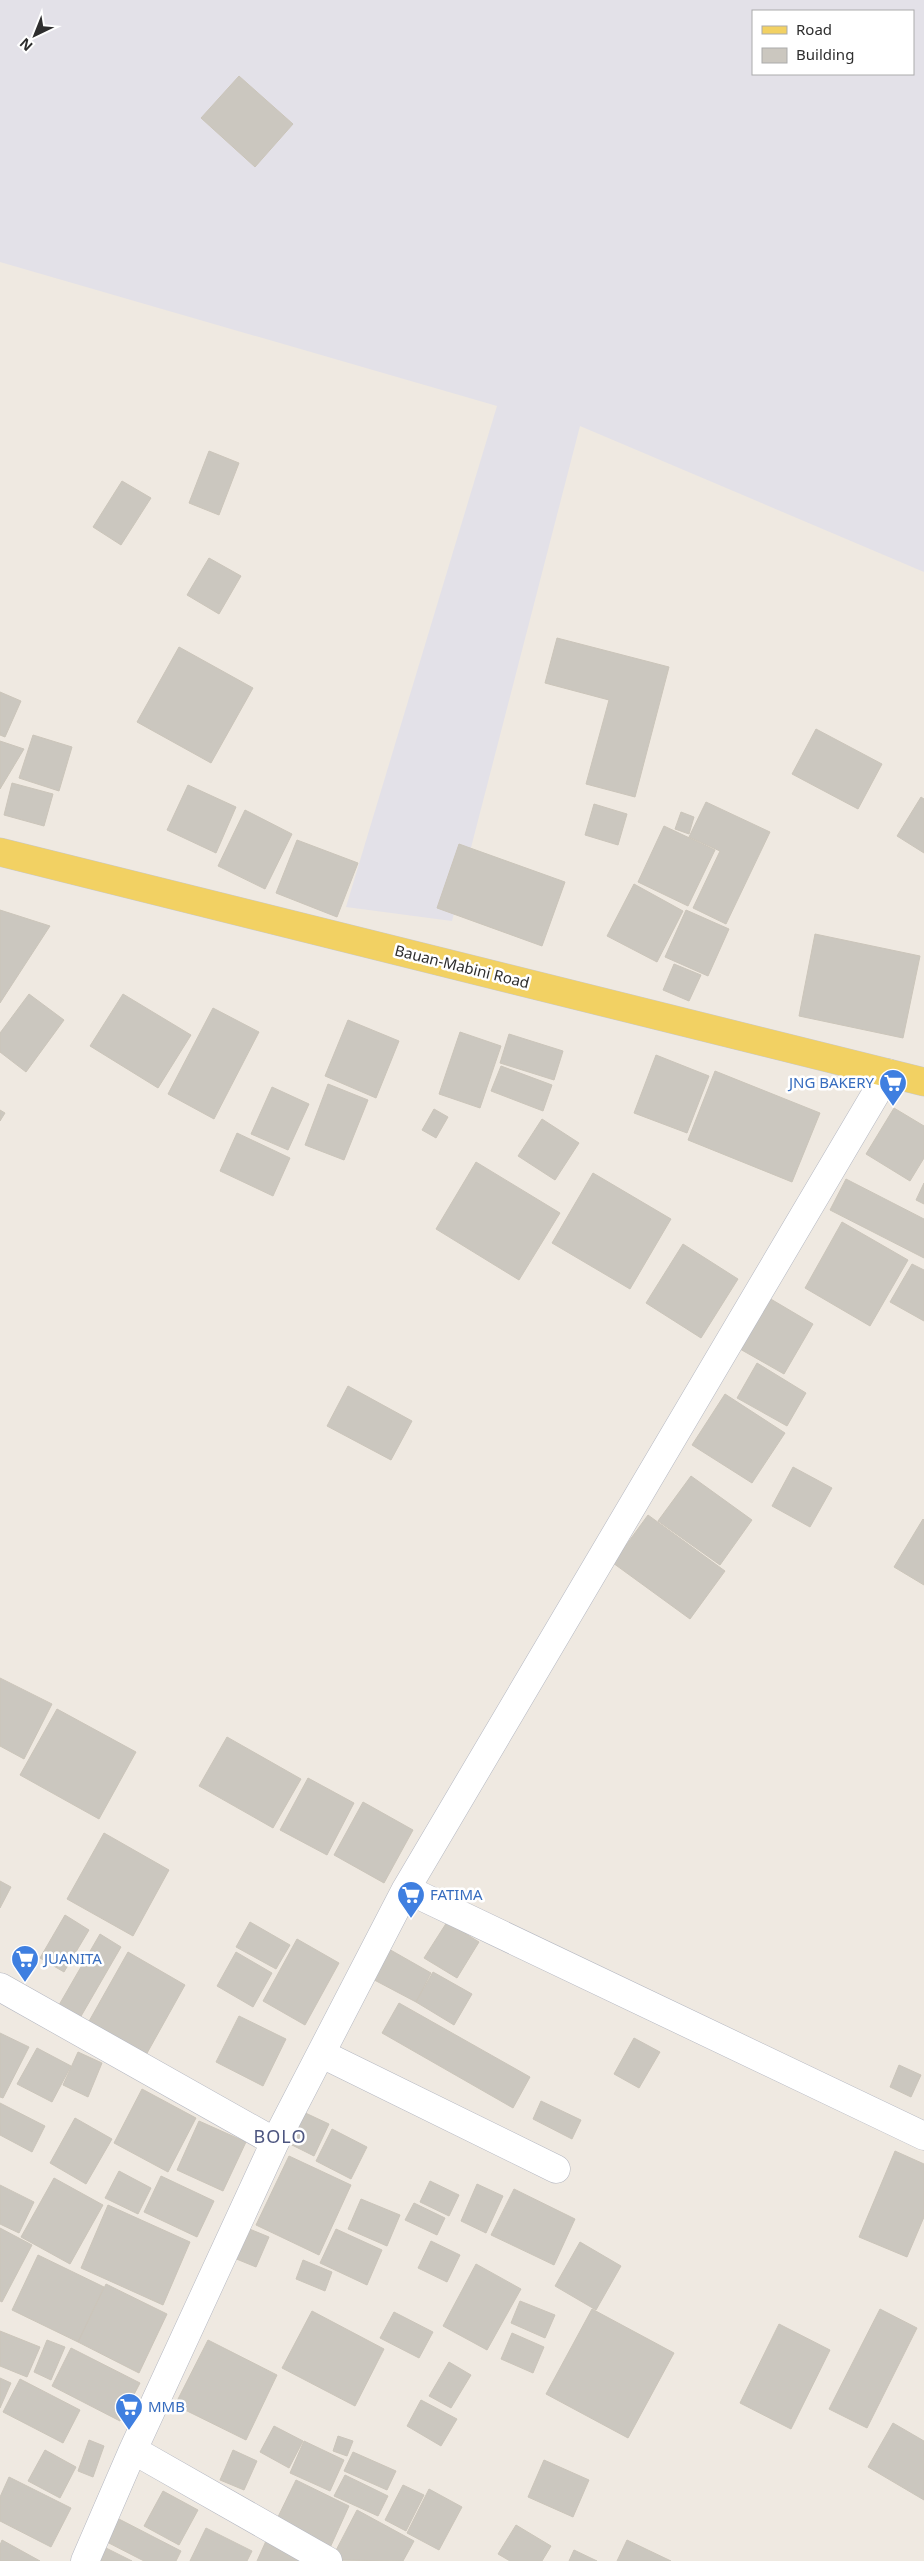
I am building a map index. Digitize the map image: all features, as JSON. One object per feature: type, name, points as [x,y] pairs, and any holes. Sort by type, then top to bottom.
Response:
[{"type":"main road","name":"Bauan-Mabini Road","points":[[0,852],[924,1082]]},
{"type":"street","points":[[85,2561],[133,2450],[276,2142],[406,1889],[888,1073]]},
{"type":"street","points":[[406,1889],[924,2136]]},
{"type":"street","points":[[0,1987],[276,2142]]},
{"type":"street","points":[[322,2054],[556,2169]]},
{"type":"street","points":[[133,2450],[328,2561]]},
{"type":"shaded area","points":[[0,0],[924,0],[924,572],[580,426],[452,921],[346,907],[497,406],[0,262]]},
{"type":"building","points":[[239,76],[293,124],[255,167],[201,118]]},
{"type":"building","points":[[209,451],[239,463],[219,515],[189,503]]},
{"type":"building","points":[[122,481],[151,498],[121,545],[93,527]]},
{"type":"building","points":[[209,558],[241,576],[219,614],[187,595]]},
{"type":"building","points":[[557,638],[669,667],[635,797],[586,784],[609,700],[545,683]]},
{"type":"building","points":[[179,647],[253,688],[211,763],[137,722]]},
{"type":"building","points":[[0,692],[21,701],[5,737],[0,735]]},
{"type":"building","points":[[816,729],[882,764],[858,809],[792,774]]},
{"type":"building","points":[[33,735],[72,747],[59,791],[19,778]]},
{"type":"building","points":[[0,741],[24,749],[0,789]]},
{"type":"building","points":[[12,783],[53,794],[44,826],[4,815]]},
{"type":"building","points":[[188,785],[236,807],[216,853],[167,830]]},
{"type":"building","points":[[921,797],[924,799],[924,853],[897,836]]},
{"type":"building","points":[[706,802],[770,832],[726,924],[693,908],[720,851],[689,837]]},
{"type":"building","points":[[594,804],[627,814],[618,845],[585,835]]},
{"type":"building","points":[[245,810],[292,834],[265,889],[218,866]]},
{"type":"building","points":[[681,812],[694,817],[689,834],[675,829]]},
{"type":"building","points":[[664,826],[715,850],[688,906],[638,882]]},
{"type":"building","points":[[297,840],[358,863],[337,917],[276,893]]},
{"type":"building","points":[[459,844],[565,882],[542,946],[437,908]]},
{"type":"building","points":[[634,884],[683,911],[657,962],[607,936]]},
{"type":"building","points":[[0,910],[50,926],[0,1003]]},
{"type":"building","points":[[686,910],[729,929],[708,976],[665,957]]},
{"type":"building","points":[[815,934],[920,956],[903,1038],[799,1016]]},
{"type":"building","points":[[674,964],[701,975],[689,1001],[663,990]]},
{"type":"building","points":[[29,994],[64,1020],[26,1072],[0,1052],[0,1033]]},
{"type":"building","points":[[123,994],[191,1035],[158,1088],[90,1046]]},
{"type":"building","points":[[213,1008],[259,1032],[214,1119],[168,1094]]},
{"type":"building","points":[[348,1020],[399,1041],[376,1098],[325,1076]]},
{"type":"building","points":[[460,1032],[501,1046],[480,1108],[439,1094]]},
{"type":"building","points":[[509,1034],[563,1051],[554,1080],[500,1063]]},
{"type":"building","points":[[656,1055],[709,1076],[687,1133],[634,1113]]},
{"type":"building","points":[[501,1066],[552,1085],[543,1111],[491,1091]]},
{"type":"building","points":[[715,1071],[820,1113],[792,1182],[688,1140]]},
{"type":"building","points":[[328,1084],[368,1100],[344,1160],[305,1145]]},
{"type":"building","points":[[272,1087],[309,1104],[288,1150],[251,1134]]},
{"type":"building","points":[[894,1108],[924,1126],[924,1158],[910,1181],[866,1154]]},
{"type":"building","points":[[434,1109],[448,1117],[436,1138],[422,1130]]},
{"type":"building","points":[[0,1110],[5,1113],[0,1121]]},
{"type":"building","points":[[542,1119],[579,1143],[555,1180],[518,1156]]},
{"type":"building","points":[[237,1133],[290,1158],[273,1196],[220,1171]]},
{"type":"building","points":[[476,1162],[560,1213],[519,1280],[436,1229]]},
{"type":"building","points":[[593,1173],[671,1219],[630,1289],[552,1243]]},
{"type":"building","points":[[846,1179],[924,1219],[924,1258],[830,1210]]},
{"type":"building","points":[[924,1183],[924,1204],[916,1200]]},
{"type":"building","points":[[842,1222],[908,1260],[870,1326],[805,1288]]},
{"type":"building","points":[[683,1244],[738,1279],[701,1338],[646,1303]]},
{"type":"building","points":[[912,1264],[924,1270],[924,1321],[890,1302]]},
{"type":"building","points":[[769,1298],[813,1324],[784,1374],[740,1349]]},
{"type":"building","points":[[757,1363],[806,1393],[787,1426],[737,1398]]},
{"type":"building","points":[[348,1386],[412,1421],[391,1460],[327,1426]]},
{"type":"building","points":[[725,1394],[785,1433],[752,1483],[692,1445]]},
{"type":"building","points":[[793,1467],[832,1488],[810,1527],[772,1506]]},
{"type":"building","points":[[691,1476],[752,1520],[720,1565],[658,1521]]},
{"type":"building","points":[[648,1515],[725,1571],[690,1619],[613,1563]]},
{"type":"building","points":[[924,1520],[924,1585],[894,1567]]},
{"type":"building","points":[[0,1678],[52,1704],[24,1759],[0,1746]]},
{"type":"building","points":[[57,1709],[136,1752],[99,1819],[20,1775]]},
{"type":"building","points":[[227,1737],[301,1779],[273,1828],[199,1786]]},
{"type":"building","points":[[308,1778],[354,1803],[327,1855],[280,1830]]},
{"type":"building","points":[[363,1802],[413,1830],[384,1883],[334,1855]]},
{"type":"building","points":[[104,1833],[169,1870],[133,1936],[67,1899]]},
{"type":"building","points":[[0,1881],[11,1887],[0,1908]]},
{"type":"building","points":[[65,1915],[89,1930],[64,1972],[40,1958]]},
{"type":"building","points":[[250,1922],[290,1945],[276,1969],[236,1947]]},
{"type":"building","points":[[447,1922],[479,1942],[457,1978],[424,1958]]},
{"type":"building","points":[[100,1934],[121,1947],[80,2018],[59,2005]]},
{"type":"building","points":[[297,1939],[339,1963],[305,2025],[263,2001]]},
{"type":"building","points":[[380,1944],[431,1973],[416,2002],[363,1974]]},
{"type":"building","points":[[128,1952],[185,1985],[146,2055],[88,2023]]},
{"type":"building","points":[[236,1952],[272,1973],[253,2007],[217,1986]]},
{"type":"building","points":[[433,1972],[472,1994],[454,2025],[416,2002]]},
{"type":"building","points":[[399,2003],[530,2077],[513,2108],[382,2033]]},
{"type":"building","points":[[239,2016],[286,2039],[263,2086],[216,2062]]},
{"type":"building","points":[[0,2033],[29,2047],[3,2098],[0,2097]]},
{"type":"building","points":[[634,2038],[660,2052],[639,2088],[614,2074]]},
{"type":"building","points":[[37,2048],[71,2066],[52,2102],[17,2084]]},
{"type":"building","points":[[78,2052],[102,2063],[88,2097],[63,2085]]},
{"type":"building","points":[[899,2065],[921,2075],[911,2097],[890,2087]]},
{"type":"building","points":[[142,2089],[196,2118],[168,2172],[114,2143]]},
{"type":"building","points":[[541,2101],[581,2120],[572,2139],[533,2119]]},
{"type":"building","points":[[0,2103],[45,2126],[32,2152],[0,2135]]},
{"type":"building","points":[[299,2110],[329,2124],[314,2156],[284,2141]]},
{"type":"building","points":[[75,2118],[112,2139],[86,2184],[50,2163]]},
{"type":"building","points":[[199,2121],[246,2142],[223,2191],[177,2170]]},
{"type":"building","points":[[332,2129],[367,2147],[351,2179],[316,2161]]},
{"type":"building","points":[[895,2151],[924,2164],[924,2217],[907,2257],[859,2237]]},
{"type":"building","points":[[289,2156],[351,2185],[319,2255],[256,2225]]},
{"type":"building","points":[[119,2171],[151,2188],[138,2214],[105,2198]]},
{"type":"building","points":[[161,2176],[214,2201],[197,2237],[144,2212]]},
{"type":"building","points":[[54,2178],[103,2205],[70,2264],[21,2237]]},
{"type":"building","points":[[430,2181],[459,2195],[449,2216],[420,2202]]},
{"type":"building","points":[[477,2184],[503,2196],[486,2233],[461,2221]]},
{"type":"building","points":[[0,2185],[34,2202],[19,2233],[0,2224]]},
{"type":"building","points":[[514,2189],[575,2219],[554,2265],[491,2235]]},
{"type":"building","points":[[361,2199],[400,2215],[387,2246],[348,2229]]},
{"type":"building","points":[[414,2203],[445,2218],[437,2235],[405,2220]]},
{"type":"building","points":[[108,2205],[190,2242],[163,2305],[81,2268]]},
{"type":"building","points":[[0,2228],[32,2245],[2,2302],[0,2301]]},
{"type":"building","points":[[247,2228],[269,2237],[256,2267],[234,2258]]},
{"type":"building","points":[[336,2229],[382,2250],[367,2285],[320,2263]]},
{"type":"building","points":[[431,2241],[460,2255],[447,2282],[418,2268]]},
{"type":"building","points":[[580,2242],[621,2266],[596,2310],[555,2286]]},
{"type":"building","points":[[38,2255],[104,2287],[78,2342],[12,2310]]},
{"type":"building","points":[[303,2260],[332,2272],[325,2291],[296,2279]]},
{"type":"building","points":[[476,2264],[521,2289],[487,2350],[443,2326]]},
{"type":"building","points":[[106,2284],[167,2314],[139,2373],[78,2342]]},
{"type":"building","points":[[520,2301],[555,2315],[545,2338],[511,2323]]},
{"type":"building","points":[[592,2309],[674,2353],[628,2438],[546,2394]]},
{"type":"building","points":[[880,2309],[917,2328],[867,2428],[829,2409]]},
{"type":"building","points":[[312,2311],[384,2349],[355,2406],[282,2368]]},
{"type":"building","points":[[394,2312],[433,2332],[419,2358],[380,2338]]},
{"type":"building","points":[[779,2324],[830,2350],[791,2429],[740,2403]]},
{"type":"building","points":[[0,2331],[40,2347],[27,2377],[0,2366]]},
{"type":"building","points":[[512,2333],[544,2347],[533,2373],[501,2359]]},
{"type":"building","points":[[47,2340],[65,2347],[51,2380],[34,2372]]},
{"type":"building","points":[[208,2340],[277,2375],[246,2440],[175,2405]]},
{"type":"building","points":[[71,2348],[140,2383],[120,2421],[52,2386]]},
{"type":"building","points":[[449,2362],[471,2375],[451,2408],[429,2396]]},
{"type":"building","points":[[0,2378],[11,2383],[0,2408]]},
{"type":"building","points":[[20,2379],[80,2410],[63,2443],[3,2412]]},
{"type":"building","points":[[421,2400],[457,2419],[441,2446],[407,2426]]},
{"type":"building","points":[[893,2423],[924,2441],[924,2500],[868,2467]]},
{"type":"building","points":[[274,2426],[303,2441],[289,2468],[260,2452]]},
{"type":"building","points":[[338,2436],[353,2441],[347,2456],[333,2451]]},
{"type":"building","points":[[89,2440],[104,2446],[93,2477],[78,2471]]},
{"type":"building","points":[[304,2441],[344,2460],[330,2491],[290,2473]]},
{"type":"building","points":[[45,2450],[76,2467],[60,2498],[28,2481]]},
{"type":"building","points":[[233,2450],[257,2461],[244,2490],[220,2480]]},
{"type":"building","points":[[353,2452],[396,2471],[387,2490],[344,2471]]},
{"type":"building","points":[[544,2460],[589,2480],[573,2517],[528,2497]]},
{"type":"building","points":[[345,2475],[388,2496],[378,2516],[334,2496]]},
{"type":"building","points":[[9,2477],[71,2508],[51,2547],[0,2521],[0,2497]]},
{"type":"building","points":[[296,2480],[349,2506],[329,2550],[275,2523]]},
{"type":"building","points":[[403,2485],[424,2495],[406,2531],[385,2520]]},
{"type":"building","points":[[429,2489],[462,2507],[439,2550],[407,2533]]},
{"type":"building","points":[[163,2491],[198,2510],[179,2545],[144,2526]]},
{"type":"building","points":[[357,2510],[414,2541],[403,2561],[331,2560]]},
{"type":"building","points":[[117,2518],[181,2551],[176,2561],[144,2561],[105,2541]]},
{"type":"building","points":[[516,2525],[551,2546],[542,2561],[510,2561],[498,2554]]},
{"type":"building","points":[[206,2528],[252,2551],[247,2561],[190,2561]]},
{"type":"building","points":[[2,2540],[40,2561],[0,2561],[0,2545]]},
{"type":"building","points":[[627,2540],[671,2561],[617,2561]]},
{"type":"building","points":[[266,2541],[309,2561],[257,2561]]},
{"type":"building","points":[[106,2548],[132,2561],[99,2561]]},
{"type":"building","points":[[574,2550],[597,2561],[569,2561]]},
{"type":"place","name":"JNG BAKERY","points":[[893,1107]]},
{"type":"place","name":"FATIMA","points":[[411,1919]]},
{"type":"place","name":"JUANITA","points":[[25,1983]]},
{"type":"place","name":"MMB","points":[[129,2431]]},
{"type":"district","name":"BOLO","points":[[280,2137]]}]
